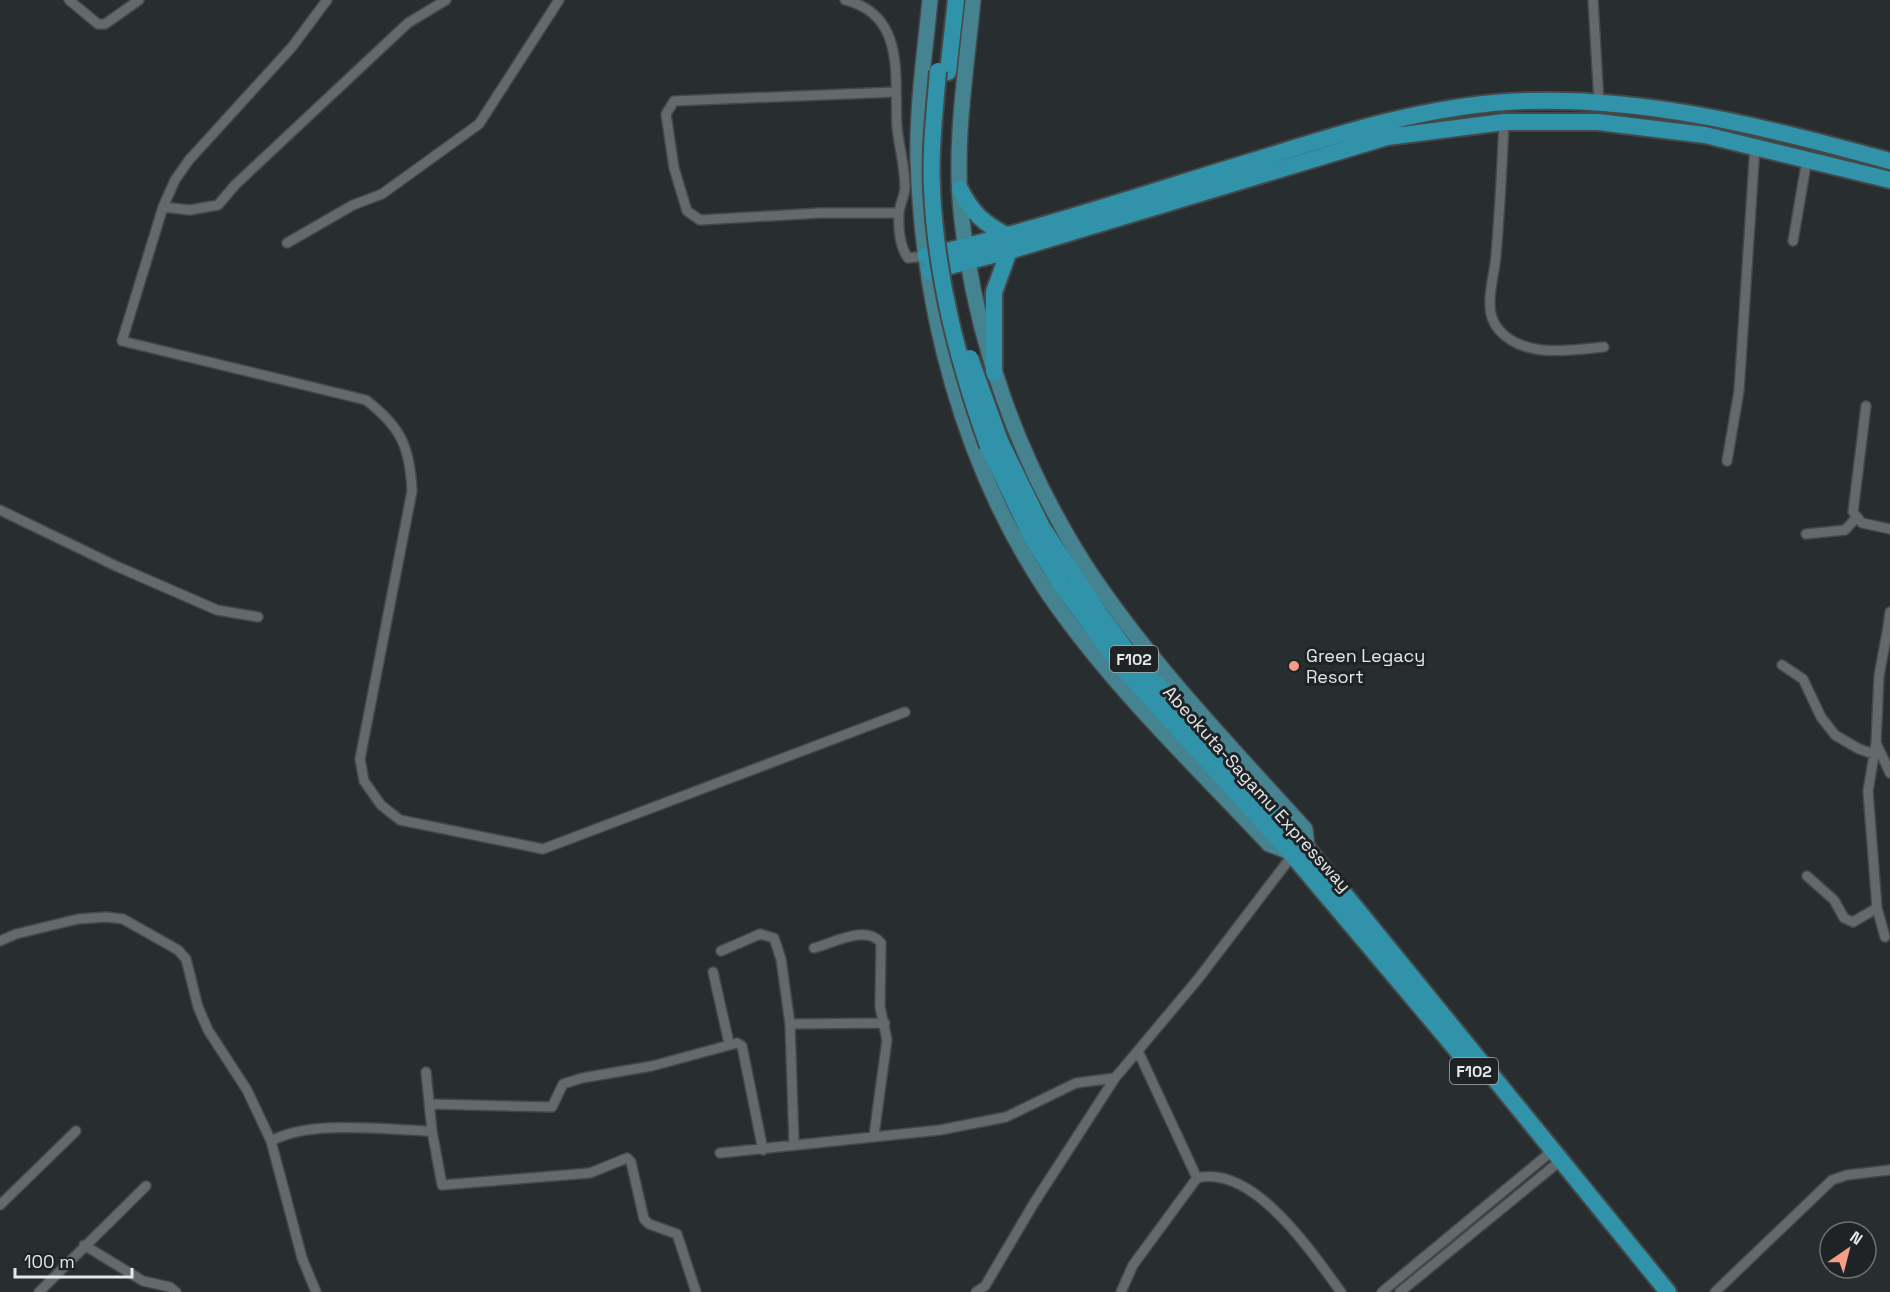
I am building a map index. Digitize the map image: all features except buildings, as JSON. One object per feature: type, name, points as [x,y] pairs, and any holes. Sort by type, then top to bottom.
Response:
[{"type":"highway","name":"Abeokuta-Sagamu Expressway","points":[[945,0],[943,184],[952,267],[971,361],[994,443],[1031,536],[1085,620],[1121,666],[1290,852],[1668,1292]]},
{"type":"highway","name":"Abeokuta-Sagamu Expressway","points":[[943,71],[956,0]]},
{"type":"highway","points":[[1009,244],[1379,121],[1476,105],[1599,102],[1739,123],[1890,161]]},
{"type":"highway","points":[[1476,105],[1479,124]]},
{"type":"highway","points":[[928,263],[1009,244],[1387,137],[1479,124],[1598,122],[1705,135],[1890,180]]},
{"type":"highway","points":[[960,189],[979,219],[1009,244]]},
{"type":"highway","points":[[994,373],[994,292],[1009,244]]},
{"type":"highway","name":"Abeokuta-Sagamu Expressway","points":[[994,443],[1042,527],[1119,640],[1307,848],[1657,1292]]},
{"type":"main road","points":[[930,0],[918,155],[928,263],[952,385],[974,451],[1012,532],[1048,592],[1105,667],[1147,716],[1269,844],[1290,852]]},
{"type":"main road","points":[[973,0],[961,134],[960,189],[967,254],[981,327],[994,373],[1040,487],[1084,562],[1143,645],[1305,829],[1307,848]]},
{"type":"street","points":[[69,0],[98,24],[114,21],[139,0]]},
{"type":"street","points":[[327,0],[292,47],[189,160],[175,180],[163,207],[122,341],[366,400],[387,416],[403,440],[410,462],[412,491],[360,759],[364,781],[381,805],[400,820],[543,849],[905,712]]},
{"type":"street","points":[[163,207],[190,210],[218,205],[235,185],[408,23],[446,0]]},
{"type":"street","points":[[287,243],[353,205],[382,194],[479,124],[559,0]]},
{"type":"street","points":[[845,0],[868,11],[881,22],[891,38],[897,60],[895,92],[905,188],[899,213],[902,250],[908,258],[928,263]]},
{"type":"street","points":[[1593,0],[1599,102]]},
{"type":"street","points":[[895,92],[674,101],[666,114],[674,168],[687,211],[700,220],[820,213],[899,213]]},
{"type":"street","points":[[1504,122],[1496,254],[1490,304],[1492,318],[1500,330],[1515,340],[1536,348],[1556,352],[1604,347]]},
{"type":"street","points":[[1727,461],[1739,391],[1755,146]]},
{"type":"street","points":[[1793,241],[1807,159]]},
{"type":"street","points":[[1866,406],[1853,512],[1856,519],[1890,530]]},
{"type":"street","points":[[0,510],[116,566],[217,610],[258,617]]},
{"type":"street","points":[[1806,534],[1845,530],[1856,519]]},
{"type":"street","points":[[1885,937],[1877,908],[1868,790],[1876,743],[1879,675],[1890,612]]},
{"type":"street","points":[[1782,665],[1803,679],[1821,717],[1835,735],[1858,750],[1874,754]]},
{"type":"street","points":[[1876,743],[1890,773]]},
{"type":"street","points":[[976,1292],[985,1286],[1034,1203],[1115,1078],[1261,897],[1288,861],[1290,852]]},
{"type":"street","points":[[1807,876],[1834,900],[1844,918],[1853,922],[1877,908]]},
{"type":"street","points":[[0,941],[16,934],[78,919],[106,918],[123,919],[178,950],[186,959],[198,1007],[208,1030],[247,1090],[271,1141],[302,1258],[316,1292]]},
{"type":"street","points":[[814,948],[867,933],[876,936],[881,943],[880,1007],[887,1040],[874,1135]]},
{"type":"street","points":[[721,951],[760,934],[774,938],[781,959],[790,1024],[794,1144]]},
{"type":"street","points":[[713,972],[729,1043]]},
{"type":"street","points":[[790,1024],[885,1023]]},
{"type":"street","points":[[430,1104],[552,1107],[563,1084],[582,1078],[652,1066],[729,1043],[742,1046],[763,1150]]},
{"type":"street","points":[[1138,1051],[1197,1178]]},
{"type":"street","points":[[426,1072],[432,1131],[442,1185],[590,1173],[627,1158],[631,1162],[644,1219],[649,1224],[677,1234],[696,1292]]},
{"type":"street","points":[[720,1153],[763,1150],[874,1135],[940,1130],[1006,1117],[1076,1083],[1115,1078]]},
{"type":"street","points":[[271,1141],[285,1133],[309,1128],[432,1131]]},
{"type":"street","points":[[0,1205],[76,1131]]},
{"type":"street","points":[[1382,1292],[1553,1159]]},
{"type":"street","points":[[1400,1292],[1533,1181],[1553,1159]]},
{"type":"street","points":[[1715,1292],[1832,1180],[1847,1175],[1890,1170]]},
{"type":"street","points":[[1121,1292],[1133,1265],[1197,1178]]},
{"type":"street","points":[[1197,1178],[1231,1179],[1263,1200],[1312,1252],[1341,1292]]},
{"type":"street","points":[[39,1292],[146,1186]]},
{"type":"street","points":[[84,1245],[143,1281],[170,1287],[176,1292]]},
{"type":"place","name":"Green Legacy Resort","points":[[1294,666]]}]
